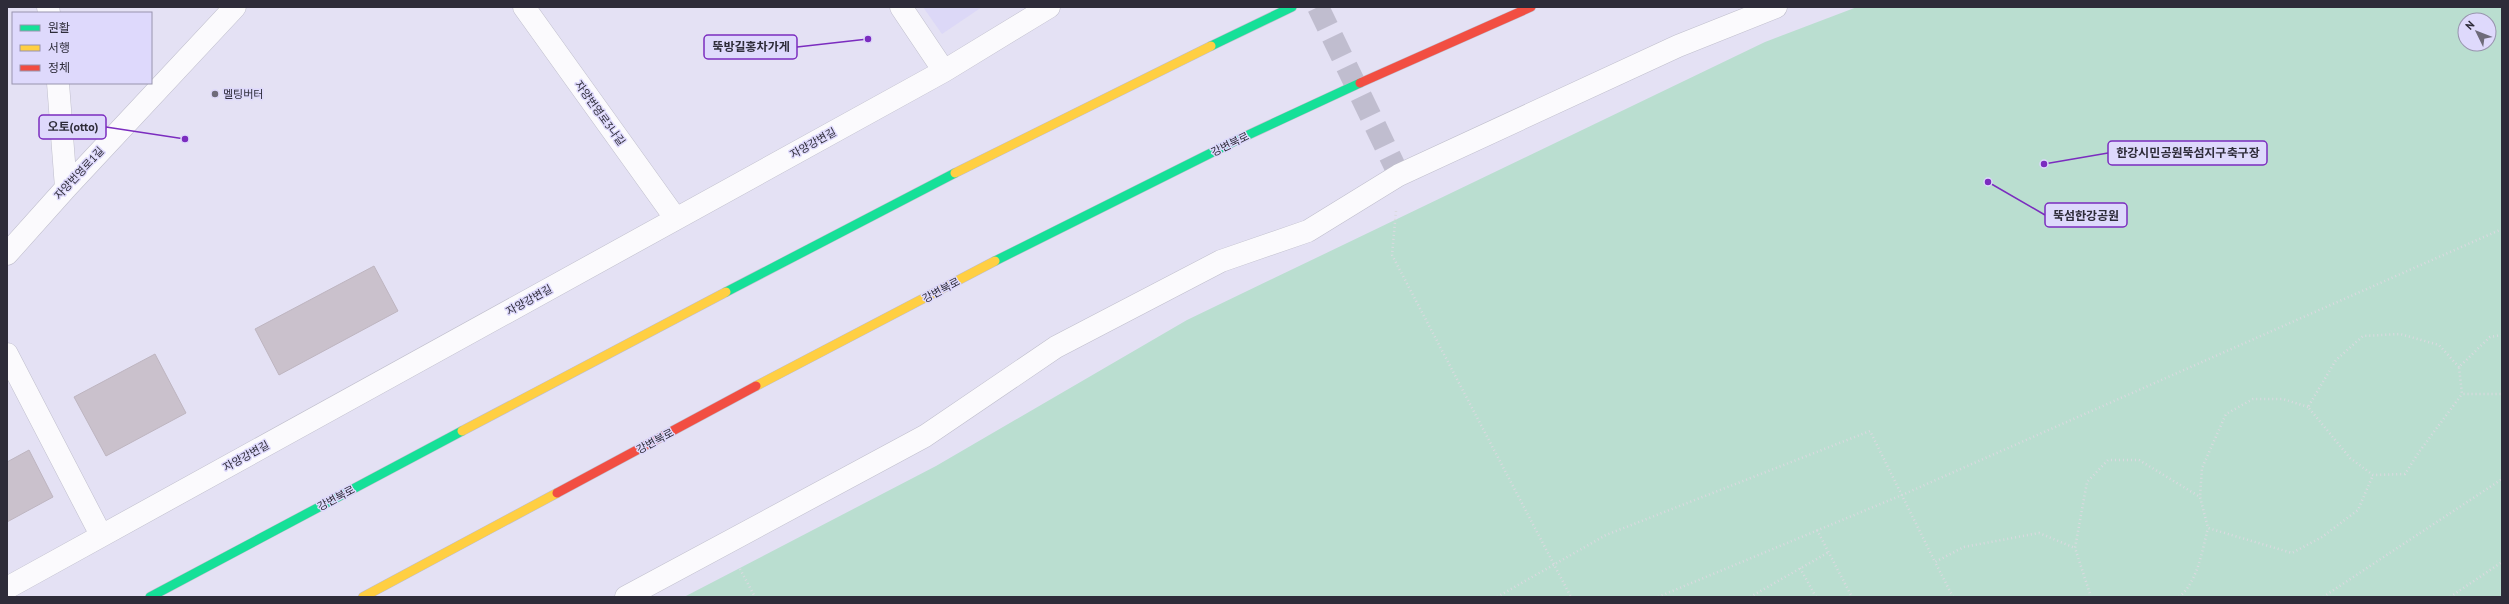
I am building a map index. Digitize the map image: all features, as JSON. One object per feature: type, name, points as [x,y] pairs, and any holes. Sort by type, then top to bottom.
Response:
[{"type":"highway","name":"강변북로","points":[[150,597],[542,388],[1025,136],[1292,7]]},
{"type":"highway","name":"강변북로","points":[[363,597],[1106,203],[1400,63],[1531,7]]},
{"type":"street","name":"자양번영로1길","points":[[7,254],[16,230],[66,188],[235,7]]},
{"type":"street","name":"자양번영로3나길","points":[[524,7],[676,219]]},
{"type":"street","points":[[901,7],[944,71]]},
{"type":"street","name":"자양강변길","points":[[7,588],[944,71],[1049,7]]},
{"type":"street","points":[[626,597],[925,436],[1056,347],[1221,261],[1308,231],[1399,175],[1678,46],[1776,7]]},
{"type":"street","points":[[58,84],[66,188]]},
{"type":"street","points":[[7,354],[101,535]]},
{"type":"path","points":[[1399,175],[1392,254],[1571,597]]},
{"type":"path","points":[[1658,597],[1902,495],[2502,229]]},
{"type":"path","points":[[2179,597],[2187,590],[2200,561],[2208,528],[2200,497],[2202,468],[2226,414],[2252,399],[2284,399],[2308,407],[2350,458],[2373,475],[2405,474],[2419,452],[2462,394],[2459,367],[2439,345],[2400,334],[2363,336],[2336,360],[2308,407]]},
{"type":"path","points":[[2459,367],[2490,337],[2502,334]]},
{"type":"path","points":[[2462,394],[2502,394]]},
{"type":"path","points":[[1497,597],[1606,535],[1870,431],[1953,597]]},
{"type":"path","points":[[2091,597],[2075,548],[2087,482],[2108,460],[2139,460],[2200,497]]},
{"type":"path","points":[[2208,528],[2292,553],[2322,537],[2358,510],[2373,475]]},
{"type":"path","points":[[2323,597],[2502,479]]},
{"type":"path","points":[[1816,530],[1852,597]]},
{"type":"path","points":[[1935,562],[1964,546],[2039,533],[2075,548]]},
{"type":"path","points":[[1750,597],[1829,552]]},
{"type":"path","points":[[2450,597],[2502,562]]},
{"type":"path","points":[[1800,568],[1816,597]]},
{"type":"shaded area","points":[[923,7],[982,7],[942,34]]},
{"type":"green space","points":[[1857,7],[2502,7],[2502,597],[684,597],[936,466],[1187,320],[1765,42]]},
{"type":"building","points":[[374,266],[398,311],[279,375],[255,329]]},
{"type":"building","points":[[155,354],[186,413],[106,456],[74,397]]},
{"type":"building","points":[[29,450],[53,497],[7,522],[7,462]]},
{"type":"tunnel","points":[[1318,7],[1399,175]]},
{"type":"traffic: fast","points":[[1211,46],[1292,7]]},
{"type":"traffic: fast","points":[[995,261],[1233,142],[1360,83]]},
{"type":"traffic: fast","points":[[726,292],[955,173]]},
{"type":"traffic: fast","points":[[150,597],[462,431]]},
{"type":"traffic: slow","points":[[955,173],[1211,46]]},
{"type":"traffic: slow","points":[[756,386],[995,261]]},
{"type":"traffic: slow","points":[[462,431],[726,292]]},
{"type":"traffic: slow","points":[[363,597],[557,493]]},
{"type":"traffic: jam","points":[[1360,83],[1531,7]]},
{"type":"traffic: jam","points":[[557,493],[756,386]]},
{"type":"place","name":"뚝방길홍차가게","points":[[868,39]]},
{"type":"place","name":"멜팅버터","points":[[215,94]]},
{"type":"place","name":"오토(otto)","points":[[185,139]]},
{"type":"place","name":"한강시민공원뚝섬지구축구장","points":[[2044,164]]},
{"type":"place","name":"뚝섬한강공원","points":[[1988,182]]}]
